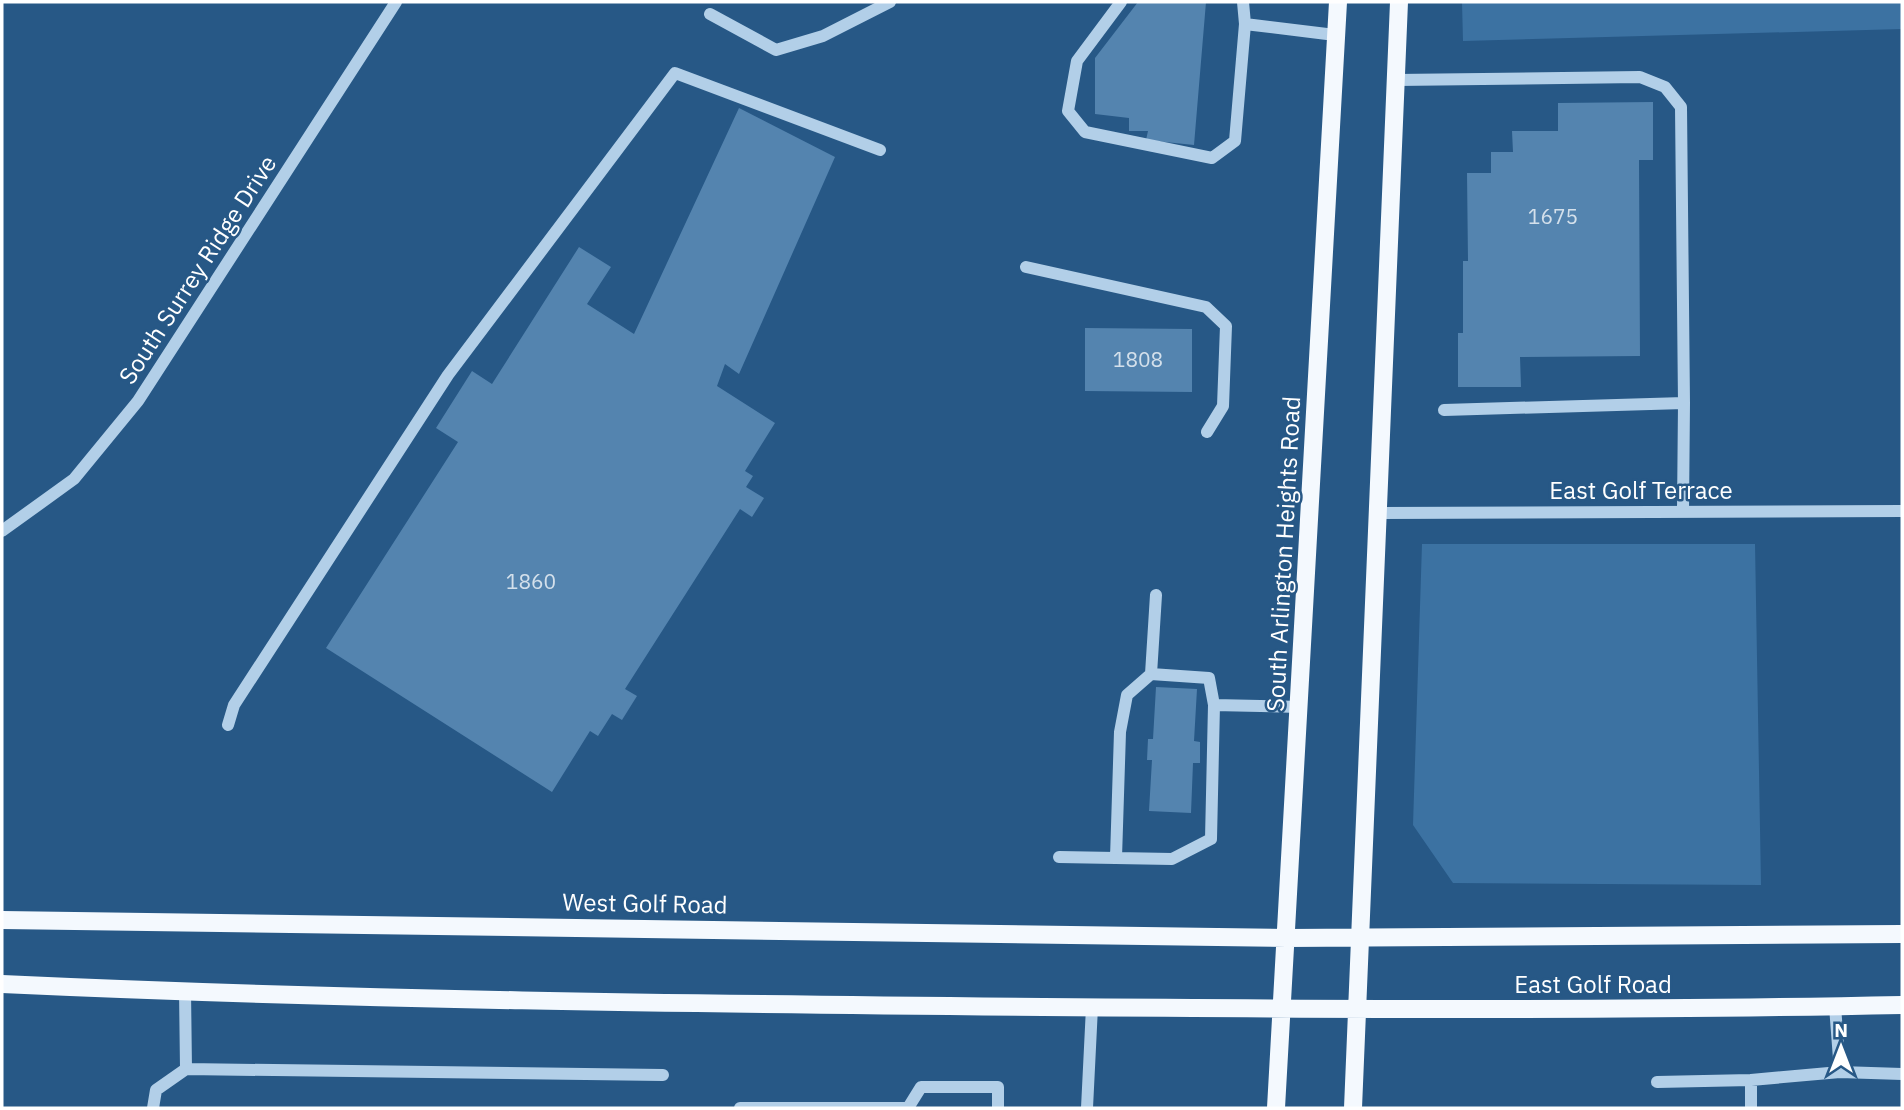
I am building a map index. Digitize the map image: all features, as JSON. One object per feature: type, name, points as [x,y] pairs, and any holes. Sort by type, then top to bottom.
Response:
[{"type":"main road","name":"South Arlington Heights Road","points":[[1276,1108],[1301,707],[1335,35],[1339,2]]},
{"type":"main road","points":[[1353,1108],[1380,513],[1399,2]]},
{"type":"main road","name":"West Golf Road","points":[[2,920],[1287,938]]},
{"type":"main road","name":"East Golf Road","points":[[1287,938],[1902,934]]},
{"type":"main road","points":[[2,984],[646,1004],[1283,1008]]},
{"type":"main road","name":"East Golf Road","points":[[1283,1008],[1658,1010],[1902,1005]]},
{"type":"street","name":"South Surrey Ridge Drive","points":[[2,531],[74,479],[138,401],[396,2]]},
{"type":"street","points":[[710,14],[776,50],[823,36],[890,2]]},
{"type":"street","points":[[1121,2],[1077,61],[1068,111],[1085,132],[1212,158],[1235,141],[1245,24],[1244,2]]},
{"type":"street","points":[[1245,24],[1335,35]]},
{"type":"street","points":[[228,725],[234,705],[448,374],[675,73],[880,150]]},
{"type":"street","points":[[1396,80],[1640,77],[1665,87],[1681,107],[1683,512]]},
{"type":"street","points":[[1026,267],[1206,307],[1226,326],[1223,405],[1207,432]]},
{"type":"street","points":[[1444,410],[1684,403]]},
{"type":"street","name":"East Golf Terrace","points":[[1380,513],[1902,511]]},
{"type":"street","points":[[1151,674],[1156,595]]},
{"type":"street","points":[[1059,857],[1172,859],[1212,839],[1214,705],[1209,678],[1151,674],[1127,695],[1119,732],[1116,858]]},
{"type":"street","points":[[1214,705],[1301,707]]},
{"type":"street","points":[[185,990],[186,1069]]},
{"type":"street","points":[[1835,1006],[1840,1072]]},
{"type":"street","points":[[1087,1108],[1092,1007]]},
{"type":"street","points":[[153,1108],[156,1090],[186,1069],[663,1074]]},
{"type":"street","points":[[1657,1082],[1751,1080],[1840,1072],[1902,1074]]},
{"type":"street","points":[[1751,1080],[1751,1108]]},
{"type":"street","points":[[740,1108],[908,1108],[921,1087],[998,1087],[998,1108]]},
{"type":"shaded area","points":[[1462,2],[1902,2],[1902,29],[1463,41]]},
{"type":"shaded area","points":[[1422,544],[1755,544],[1761,885],[1453,883],[1413,825]]},
{"type":"building","points":[[1138,2],[1206,2],[1194,145],[1146,140],[1148,131],[1129,131],[1129,118],[1095,114],[1095,58]]},
{"type":"building","points":[[1653,102],[1653,160],[1639,160],[1640,356],[1520,357],[1521,387],[1458,387],[1458,333],[1463,333],[1463,261],[1468,261],[1467,173],[1491,173],[1491,152],[1513,152],[1512,131],[1558,131],[1558,103]]},
{"type":"building","points":[[739,108],[835,157],[739,374],[725,364],[717,386],[775,423],[745,471],[753,476],[746,487],[764,498],[752,517],[740,509],[625,689],[637,696],[622,720],[612,714],[598,736],[590,731],[552,792],[326,648],[458,442],[436,428],[472,371],[492,384],[579,247],[611,267],[587,304],[634,334]]},
{"type":"building","points":[[1085,328],[1192,329],[1192,392],[1085,391]]},
{"type":"building","points":[[1156,687],[1197,689],[1194,741],[1200,742],[1200,763],[1193,763],[1191,813],[1149,811],[1152,760],[1147,760],[1148,739],[1153,739]]}]
